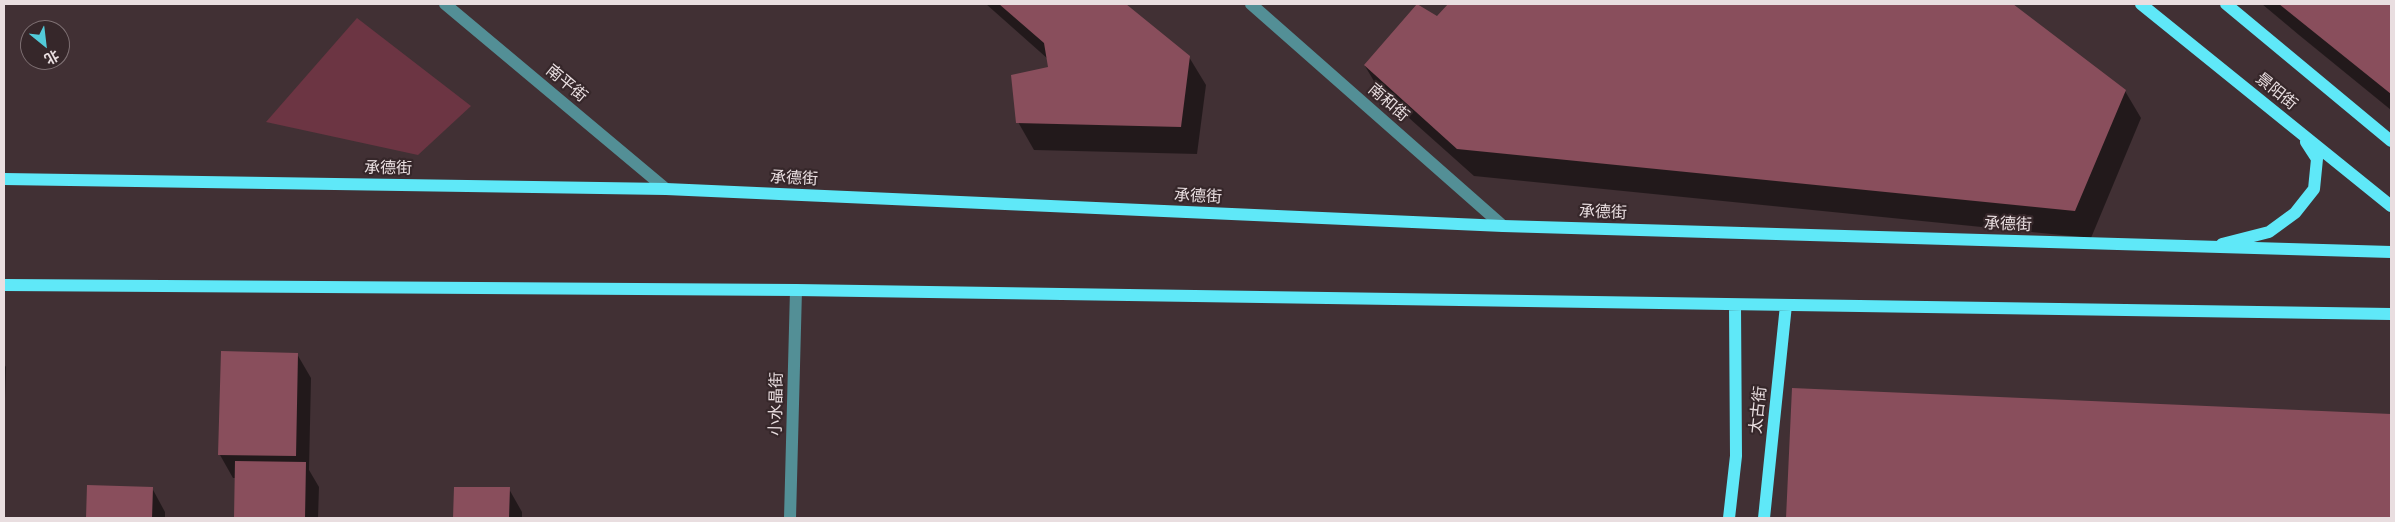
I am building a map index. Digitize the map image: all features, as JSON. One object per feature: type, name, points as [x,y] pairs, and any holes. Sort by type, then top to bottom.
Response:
[{"type":"main road","name":"景阳街","points":[[2141,4],[2391,206]]},
{"type":"main road","points":[[2226,4],[2391,141]]},
{"type":"main road","points":[[2207,247],[2270,232],[2296,213],[2314,189],[2317,159],[2297,130]]},
{"type":"main road","name":"承德街","points":[[4,179],[666,189],[1503,226],[2391,252]]},
{"type":"main road","points":[[4,284],[796,290],[1735,306],[1786,305],[2391,314]]},
{"type":"main road","name":"太古街","points":[[1764,518],[1786,305]]},
{"type":"main road","name":"太古街","points":[[1729,518],[1736,456],[1735,306]]},
{"type":"street","name":"南平街","points":[[445,4],[666,189]]},
{"type":"street","name":"南和街","points":[[1251,4],[1503,226]]},
{"type":"street","name":"小水晶街","points":[[790,518],[796,290]]},
{"type":"shaded area","points":[[357,18],[471,106],[418,155],[266,122]]},
{"type":"building","points":[[999,4],[1126,4],[1190,56],[1181,127],[1016,123],[1011,75],[1048,67],[1044,43]]},
{"type":"building","points":[[1417,4],[1437,16],[1448,4],[2013,4],[2126,90],[2075,211],[1457,149],[1364,65]]},
{"type":"building","points":[[2279,4],[2391,4],[2391,94]]},
{"type":"building","points":[[221,351],[298,353],[296,456],[218,455]]},
{"type":"building","points":[[1792,388],[2391,414],[2391,518],[1786,518]]},
{"type":"building","points":[[235,461],[306,462],[305,518],[234,518]]},
{"type":"building","points":[[87,485],[153,487],[152,518],[86,518]]},
{"type":"building","points":[[454,487],[510,487],[509,518],[453,518]]}]
